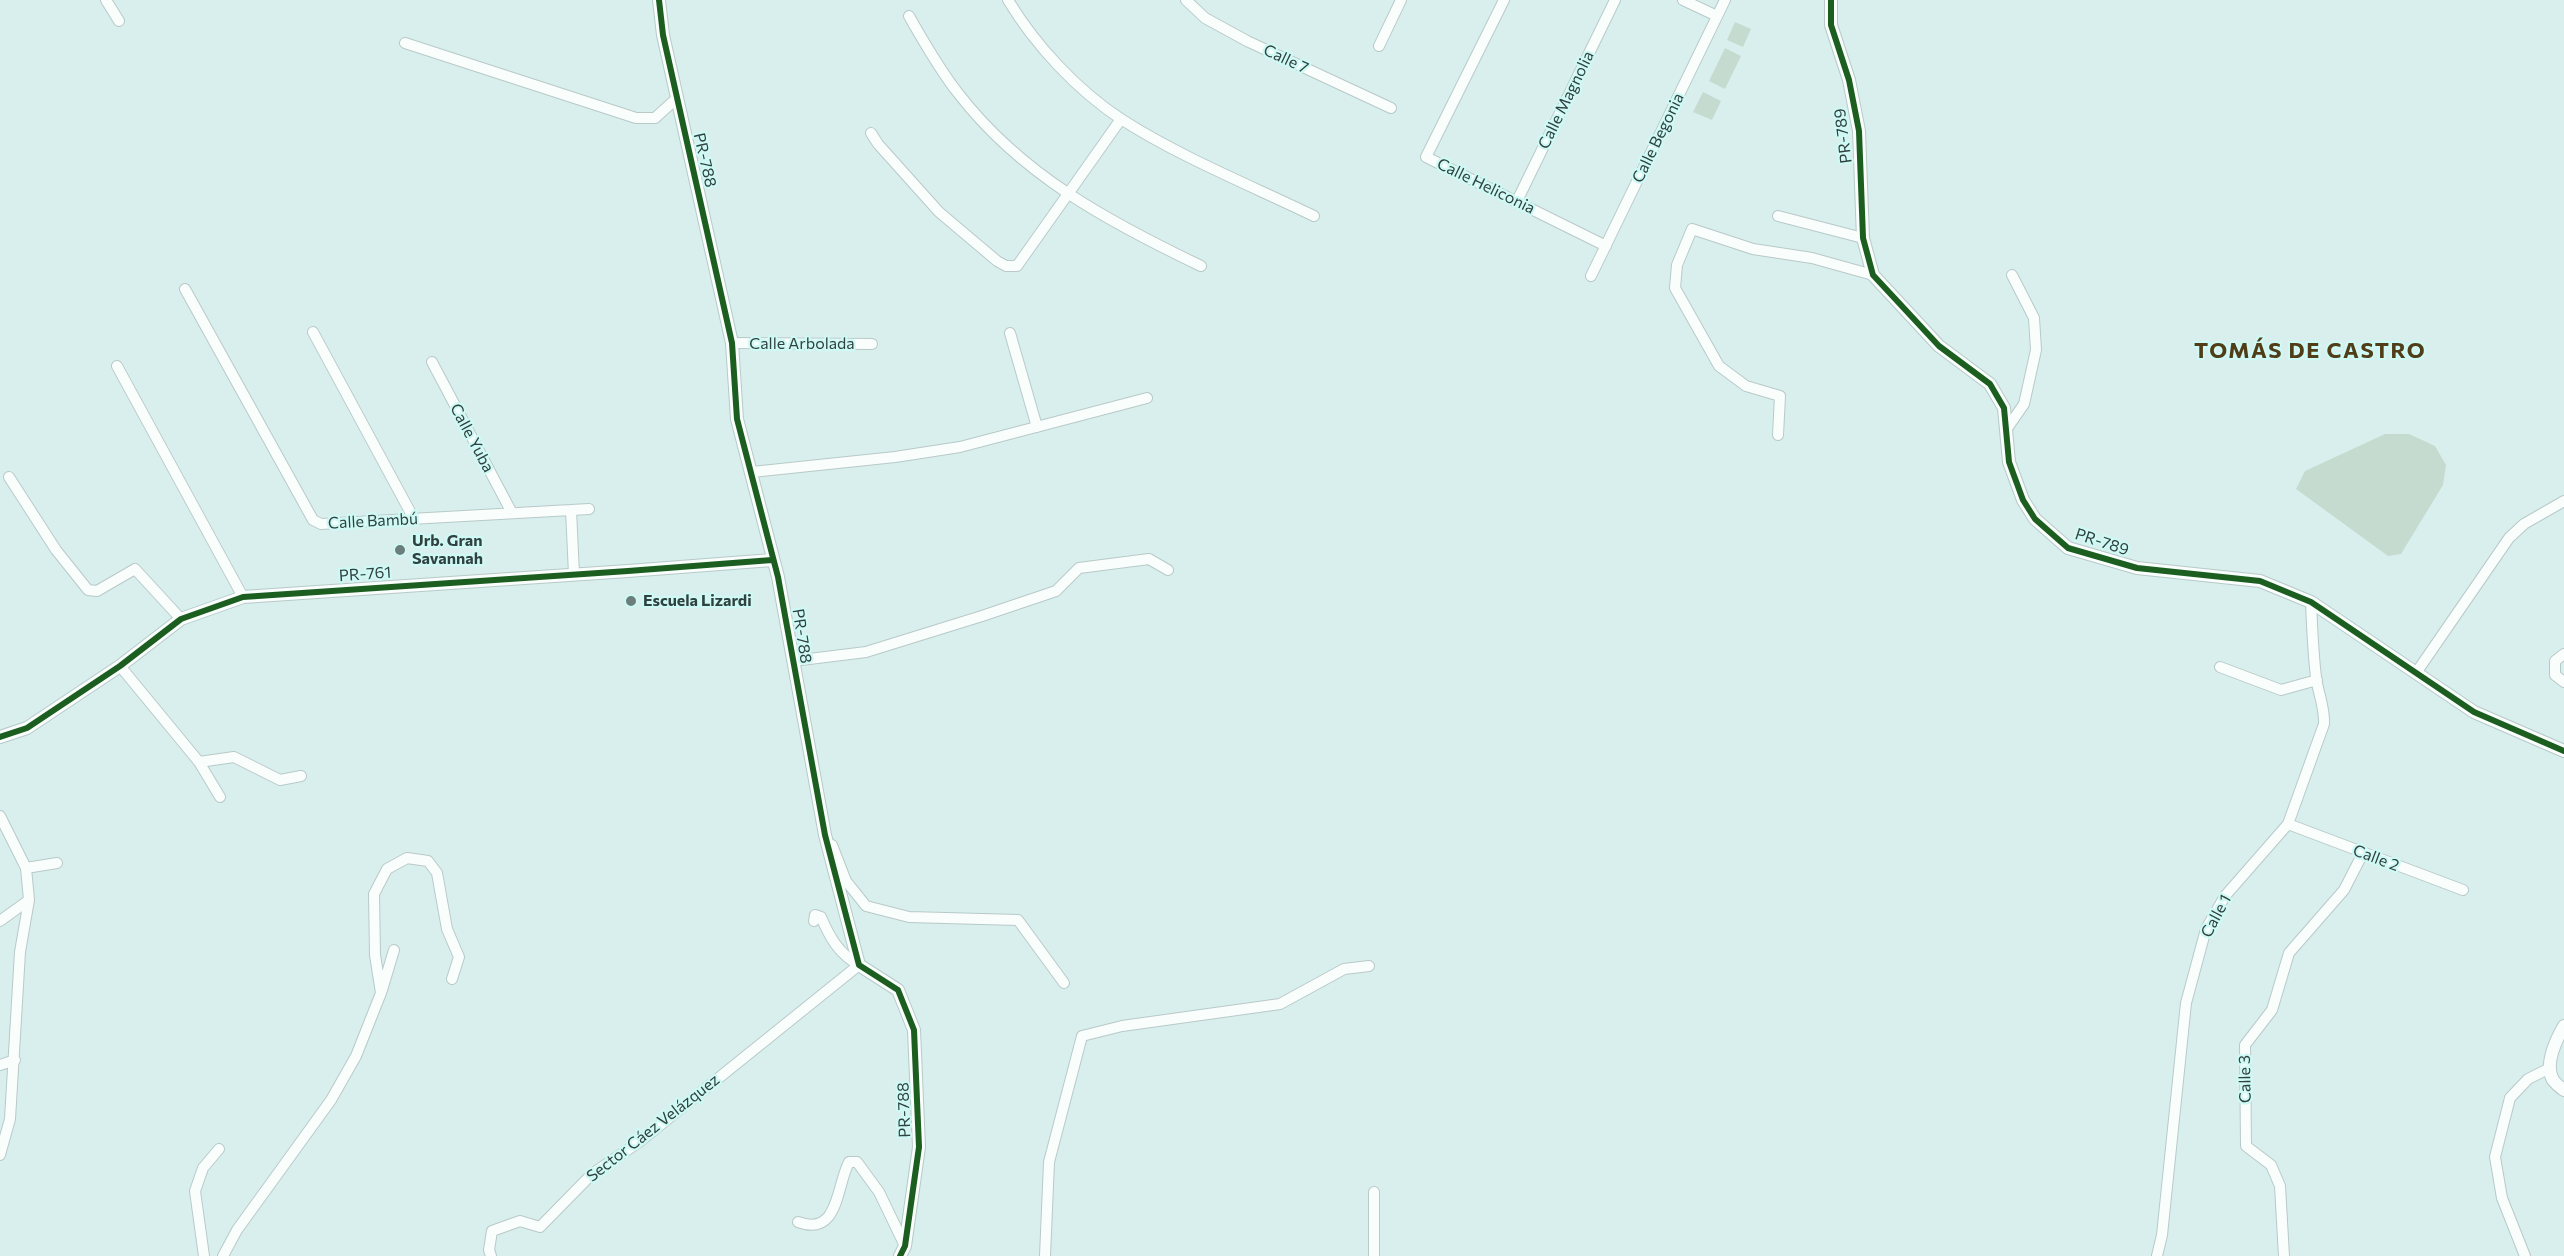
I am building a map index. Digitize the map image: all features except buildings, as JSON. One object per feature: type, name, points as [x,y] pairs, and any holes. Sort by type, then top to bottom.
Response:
[{"type":"street","points":[[106,0],[119,21]]},
{"type":"street","name":"PR-788","points":[[659,0],[663,35],[732,344],[737,419],[778,577],[825,835],[859,965],[898,990],[914,1030],[919,1147],[903,1251]]},
{"type":"street","points":[[1008,0],[1019,19],[1069,76],[1121,119],[1188,156],[1314,216]]},
{"type":"street","name":"Calle 7","points":[[1186,0],[1205,18],[1247,41],[1391,108]]},
{"type":"street","points":[[1379,46],[1401,0]]},
{"type":"street","name":"Calle Heliconia","points":[[1504,0],[1426,157],[1606,246]]},
{"type":"street","name":"Calle Magnolia","points":[[1517,201],[1615,0]]},
{"type":"street","points":[[1683,0],[1718,16]]},
{"type":"street","name":"Calle Begonia","points":[[1591,276],[1725,0]]},
{"type":"street","name":"PR-789","points":[[1831,0],[1831,25],[1849,80],[1859,130],[1863,238],[1873,275],[1939,346],[1990,384],[2004,408],[2009,462],[2023,500],[2035,519],[2068,548],[2138,568],[2260,581],[2311,602],[2474,712],[2564,751]]},
{"type":"street","points":[[909,16],[957,93],[987,127],[1025,164],[1067,194],[1125,229],[1201,266]]},
{"type":"street","points":[[405,43],[636,118],[655,118],[677,98]]},
{"type":"street","points":[[871,133],[939,212],[1006,266],[1017,266],[1121,119]]},
{"type":"street","points":[[1778,216],[1863,238]]},
{"type":"street","points":[[1778,435],[1780,396],[1746,386],[1719,366],[1675,288],[1677,265],[1692,229],[1753,249],[1812,258],[1873,275]]},
{"type":"street","points":[[2006,430],[2024,404],[2036,350],[2034,318],[2012,275]]},
{"type":"street","name":"Calle Bambú","points":[[185,289],[313,520],[321,524],[589,509]]},
{"type":"street","points":[[313,332],[414,519]]},
{"type":"street","points":[[1010,333],[1037,427]]},
{"type":"street","name":"Calle Arbolada","points":[[732,344],[872,344]]},
{"type":"street","name":"Calle Yuba","points":[[432,362],[512,513]]},
{"type":"street","points":[[117,366],[243,597]]},
{"type":"street","points":[[752,472],[895,457],[960,447],[1147,398]]},
{"type":"street","points":[[9,477],[56,550],[88,590],[97,591],[135,569],[181,619]]},
{"type":"street","points":[[2416,673],[2509,538],[2524,524],[2564,501]]},
{"type":"street","points":[[571,510],[574,574]]},
{"type":"street","name":"PR-761","points":[[0,737],[27,728],[120,666],[181,619],[243,597],[772,560]]},
{"type":"street","points":[[792,662],[866,651],[982,616],[1056,591],[1079,568],[1149,560],[1168,570]]},
{"type":"street","name":"Calle 1","points":[[2157,1256],[2162,1235],[2186,1003],[2206,929],[2225,896],[2288,824],[2324,724],[2325,715],[2316,680],[2311,602]]},
{"type":"street","points":[[2564,654],[2555,661],[2555,675],[2564,682]]},
{"type":"street","points":[[120,666],[199,762],[220,797]]},
{"type":"street","points":[[2220,667],[2281,690],[2316,680]]},
{"type":"street","points":[[199,762],[234,757],[280,780],[301,777]]},
{"type":"street","points":[[0,816],[26,868],[29,900],[20,952],[10,1119],[0,1155]]},
{"type":"street","name":"Calle 2","points":[[2288,824],[2463,890]]},
{"type":"street","points":[[825,835],[831,842],[846,881],[866,906],[909,917],[1018,920],[1064,983]]},
{"type":"street","name":"Calle 3","points":[[2284,1256],[2280,1186],[2271,1165],[2246,1146],[2245,1045],[2272,1010],[2289,953],[2344,890],[2363,853]]},
{"type":"street","points":[[381,993],[375,955],[374,894],[387,869],[407,858],[428,861],[437,873],[447,929],[459,957],[452,979]]},
{"type":"street","points":[[26,868],[57,863]]},
{"type":"street","points":[[0,921],[29,900]]},
{"type":"street","points":[[814,921],[815,915],[821,917],[828,936],[846,958],[859,965]]},
{"type":"street","points":[[223,1256],[237,1230],[331,1100],[356,1056],[381,993],[394,950]]},
{"type":"street","name":"Sector Cáez Velázquez","points":[[491,1256],[489,1250],[492,1231],[520,1221],[540,1227],[592,1174],[639,1142],[859,965]]},
{"type":"street","points":[[1045,1256],[1049,1162],[1082,1036],[1122,1026],[1280,1004],[1344,969],[1370,966]]},
{"type":"street","points":[[2564,1026],[2553,1047],[2550,1068],[2553,1080],[2564,1090]]},
{"type":"street","points":[[0,1065],[15,1060]]},
{"type":"street","points":[[2524,1256],[2502,1198],[2495,1157],[2510,1098],[2528,1079],[2550,1068]]},
{"type":"street","points":[[0,1129],[10,1119]]},
{"type":"street","points":[[204,1256],[195,1191],[203,1168],[219,1149]]},
{"type":"street","points":[[798,1222],[816,1226],[826,1221],[836,1201],[844,1171],[849,1162],[857,1162],[879,1192],[903,1251]]},
{"type":"street","points":[[1374,1192],[1374,1256]]},
{"type":"green space","points":[[1735,22],[1751,29],[1743,47],[1727,40]]},
{"type":"green space","points":[[1725,48],[1741,56],[1725,89],[1709,81]]},
{"type":"green space","points":[[1703,92],[1721,101],[1712,120],[1693,112]]},
{"type":"green space","points":[[2385,434],[2409,434],[2435,446],[2446,465],[2443,485],[2401,554],[2388,556],[2296,489],[2305,471]]},
{"type":"cycle path","points":[[659,0],[663,35],[732,343],[737,419],[778,577],[825,835],[859,965],[898,990],[914,1030],[919,1147],[905,1246],[900,1256]]},
{"type":"cycle path","points":[[1831,0],[1831,25],[1849,80],[1859,131],[1863,238],[1873,275],[1939,346],[1990,384],[2004,408],[2009,462],[2023,500],[2035,519],[2068,548],[2137,568],[2260,581],[2311,602],[2474,712],[2564,751]]},
{"type":"cycle path","points":[[0,737],[27,728],[120,666],[181,619],[243,597],[772,560]]},
{"type":"place","name":"Urb. Gran Savannah","points":[[400,550]]},
{"type":"place","name":"Escuela Lizardi","points":[[631,601]]},
{"type":"district","name":"TOMÁS DE CASTRO","points":[[2310,351]]}]
